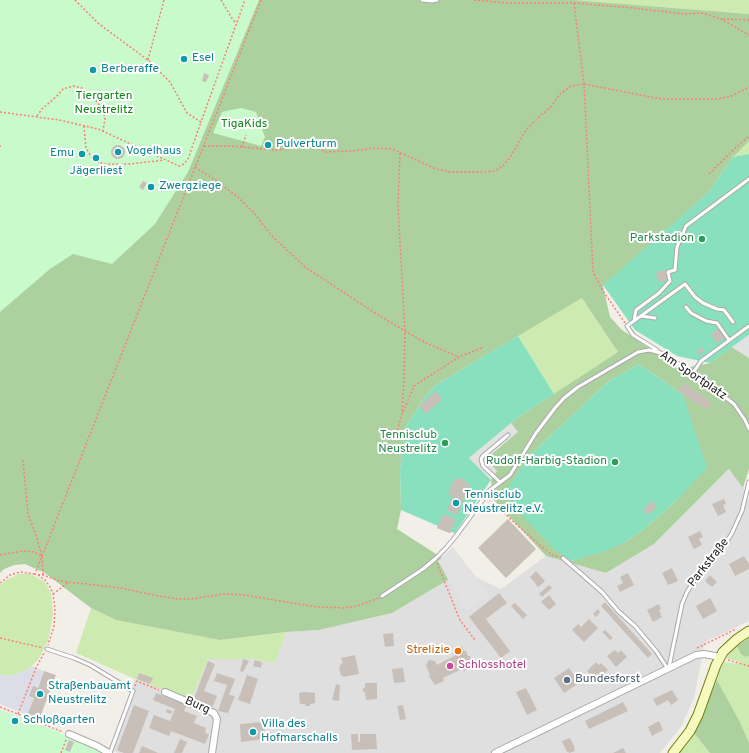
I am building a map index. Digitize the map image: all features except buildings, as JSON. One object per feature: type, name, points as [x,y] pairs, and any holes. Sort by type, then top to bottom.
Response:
[{"type":"main road","points":[[673,753],[690,731],[698,715],[720,657],[732,642],[749,631]]},
{"type":"street","points":[[495,753],[696,655],[704,654],[720,657]]},
{"type":"street","name":"Burg","points":[[165,692],[214,712],[217,719],[212,753]]},
{"type":"street","points":[[68,734],[110,753]]},
{"type":"lane","points":[[422,0],[437,0]]},
{"type":"lane","points":[[634,321],[636,310],[659,294],[670,281],[668,272],[675,270],[676,247],[686,226],[749,179]]},
{"type":"lane","points":[[661,353],[633,335],[627,326],[685,284],[694,297],[703,303],[717,309],[724,310],[733,322]]},
{"type":"lane","points":[[686,307],[691,312],[706,321],[717,323],[730,340]]},
{"type":"lane","points":[[641,316],[655,318]]},
{"type":"lane","points":[[693,373],[701,361],[749,326]]},
{"type":"lane","name":"Am Sportplatz","points":[[382,596],[423,569],[446,548],[485,495],[510,475],[546,420],[570,393],[638,352],[648,350],[661,353],[693,373],[734,404],[749,429]]},
{"type":"lane","points":[[500,482],[483,466],[482,459],[483,456],[508,435]]},
{"type":"lane","name":"Parkstraße","points":[[668,669],[682,604],[687,592],[699,573],[727,542],[742,511],[749,482]]},
{"type":"lane","points":[[563,558],[602,592],[619,612],[636,626],[668,669]]},
{"type":"lane","points":[[47,649],[70,656],[90,665],[133,691],[110,753]]},
{"type":"path","points":[[75,0],[99,24],[148,60],[170,82],[187,112],[201,122]]},
{"type":"path","points":[[148,60],[164,0]]},
{"type":"path","points":[[221,0],[237,24]]},
{"type":"path","points":[[0,112],[37,116],[84,126],[103,132],[178,166],[184,164],[188,159],[245,0]]},
{"type":"path","points":[[35,574],[261,0]]},
{"type":"path","points":[[474,0],[507,3],[574,3],[683,14],[702,13],[722,19],[749,35]]},
{"type":"path","points":[[574,3],[584,84],[593,272],[609,301],[627,326]]},
{"type":"path","points":[[722,19],[749,20]]},
{"type":"path","points":[[204,146],[276,150],[303,145],[316,146],[324,152],[374,148],[392,149],[426,165],[451,172],[496,171],[503,166],[511,156],[526,130],[550,108],[560,94],[570,86],[584,84],[654,98],[668,99],[717,99],[732,96],[749,87]]},
{"type":"path","points":[[37,116],[42,109],[63,89],[73,86],[82,88],[94,97],[102,108],[105,118],[103,132]]},
{"type":"path","points":[[84,126],[86,148],[93,160],[104,164],[130,164],[164,160]]},
{"type":"path","points":[[242,147],[246,135]]},
{"type":"path","points":[[709,174],[749,136]]},
{"type":"path","points":[[400,153],[398,206],[405,331],[402,414]]},
{"type":"path","points":[[195,167],[217,181],[239,198],[255,214],[271,235],[305,266],[374,313],[426,343],[459,357]]},
{"type":"path","points":[[396,438],[402,414],[414,386],[443,369],[459,357],[484,347]]},
{"type":"path","points":[[23,460],[28,514],[42,556],[43,575]]},
{"type":"path","points":[[485,495],[552,555],[563,558]]},
{"type":"path","points":[[0,555],[23,551],[34,552],[42,556]]},
{"type":"path","points":[[435,559],[460,620],[475,640]]},
{"type":"path","points":[[0,583],[10,575],[20,572],[43,575],[60,581],[121,588],[179,599],[225,594],[244,595],[317,606],[345,608],[370,602],[382,596]]},
{"type":"path","points":[[18,714],[36,668],[47,649],[54,626],[55,609],[53,594],[45,580],[35,574]]},
{"type":"path","points":[[53,594],[70,581]]},
{"type":"path","points":[[696,655],[696,648],[736,629]]},
{"type":"path","points":[[0,638],[47,649]]},
{"type":"path","points":[[720,657],[749,666]]},
{"type":"path","points":[[133,691],[137,682],[165,692]]},
{"type":"path","points":[[0,707],[68,734],[61,753]]},
{"type":"shaded area","points":[[749,335],[749,358],[732,347]]},
{"type":"shaded area","points":[[511,423],[518,432],[486,459],[497,471],[491,480],[469,458]]},
{"type":"shaded area","points":[[730,469],[744,489],[749,502],[749,621],[705,642],[694,698],[681,727],[660,753],[118,753],[109,749],[135,679],[191,700],[208,659],[251,659],[275,663],[286,632],[319,630],[392,613],[463,571],[501,589],[546,556],[606,573],[654,544]]},
{"type":"shaded area","points":[[453,547],[490,595],[466,612],[438,561]]},
{"type":"shaded area","points":[[32,666],[44,671],[27,715],[0,704],[0,674],[6,676],[14,675],[27,670]]},
{"type":"green space","points":[[0,0],[574,0],[749,14],[749,141],[733,157],[709,192],[603,286],[610,317],[622,330],[680,369],[710,363],[732,347],[749,358],[749,469],[743,488],[729,469],[654,544],[606,573],[546,556],[493,499],[491,480],[469,458],[520,416],[618,352],[582,298],[436,385],[424,398],[405,428],[400,469],[401,510],[397,529],[463,571],[392,613],[319,630],[286,632],[220,640],[116,620],[91,608],[45,573],[25,564],[14,565],[4,569],[0,573]],"holes":[[[639,364],[683,395],[678,499],[644,529],[624,543],[572,561],[504,495],[529,456],[609,381]]]},
{"type":"green space","name":"Tiergarten Neustrelitz","points":[[0,0],[259,0],[188,172],[155,224],[112,264],[73,254],[50,269],[0,312]]},
{"type":"green space","points":[[574,0],[749,0],[749,14]]},
{"type":"green space","name":"TigaKids","points":[[241,108],[256,112],[265,137],[261,146],[213,133],[222,112]]},
{"type":"green space","points":[[749,141],[749,154],[733,157],[744,145]]},
{"type":"green space","name":"Parkstadion","points":[[749,154],[749,335],[710,363],[677,356],[635,330],[603,285],[709,192],[733,157]]},
{"type":"green space","points":[[582,298],[618,352],[554,394],[518,336]]},
{"type":"green space","name":"Tennisclub Neustrelitz","points":[[518,336],[554,394],[520,416],[469,458],[491,480],[455,533],[450,533],[437,528],[438,526],[401,510],[400,469],[405,428],[424,398],[436,385]]},
{"type":"green space","name":"Rudolf-Harbig-Stadion","points":[[639,364],[683,395],[707,468],[678,499],[644,529],[624,543],[603,552],[572,561],[555,550],[503,495],[529,456],[609,381]]},
{"type":"green space","points":[[19,574],[30,574],[44,581],[51,593],[53,615],[48,641],[38,660],[27,670],[14,675],[6,676],[0,674],[0,585],[6,580]]},
{"type":"green space","points":[[91,608],[116,620],[220,640],[286,632],[275,663],[251,659],[208,659],[191,700],[135,679],[76,653]]},
{"type":"green space","points":[[749,638],[749,656],[746,657],[741,654],[737,646]]},
{"type":"green space","points":[[737,646],[746,657],[749,656],[749,743],[740,722],[717,680],[724,662],[742,663],[726,658]]},
{"type":"green space","points":[[717,680],[740,722],[749,743],[749,753],[710,753],[694,733]]},
{"type":"green space","name":"Schloßgarten","points":[[0,710],[59,732],[68,738],[104,753],[0,753]]},
{"type":"green space","points":[[694,733],[710,753],[678,753],[685,747]]},
{"type":"place","name":"Esel","points":[[184,59]]},
{"type":"place","name":"Berberaffe","points":[[93,70]]},
{"type":"place","name":"Pulverturm","points":[[268,145]]},
{"type":"place","name":"Vogelhaus","points":[[118,152]]},
{"type":"place","name":"Emu","points":[[82,154]]},
{"type":"place","name":"Jägerliest","points":[[96,158]]},
{"type":"place","name":"Zwergziege","points":[[151,187]]},
{"type":"place","name":"Parkstadion","points":[[702,239]]},
{"type":"place","name":"Tennisclub Neustrelitz","points":[[445,443]]},
{"type":"place","name":"Rudolf-Harbig-Stadion","points":[[615,462]]},
{"type":"place","name":"Tennisclub Neustrelitz e.V.","points":[[456,503]]},
{"type":"place","name":"Strelizie","points":[[458,651]]},
{"type":"place","name":"Schlosshotel","points":[[450,666]]},
{"type":"place","name":"Bundesforst","points":[[567,680]]},
{"type":"place","name":"Straßenbauamt Neustrelitz","points":[[40,694]]},
{"type":"place","name":"Schloßgarten","points":[[15,721]]},
{"type":"place","name":"Villa des Hofmarschalls","points":[[253,732]]}]
